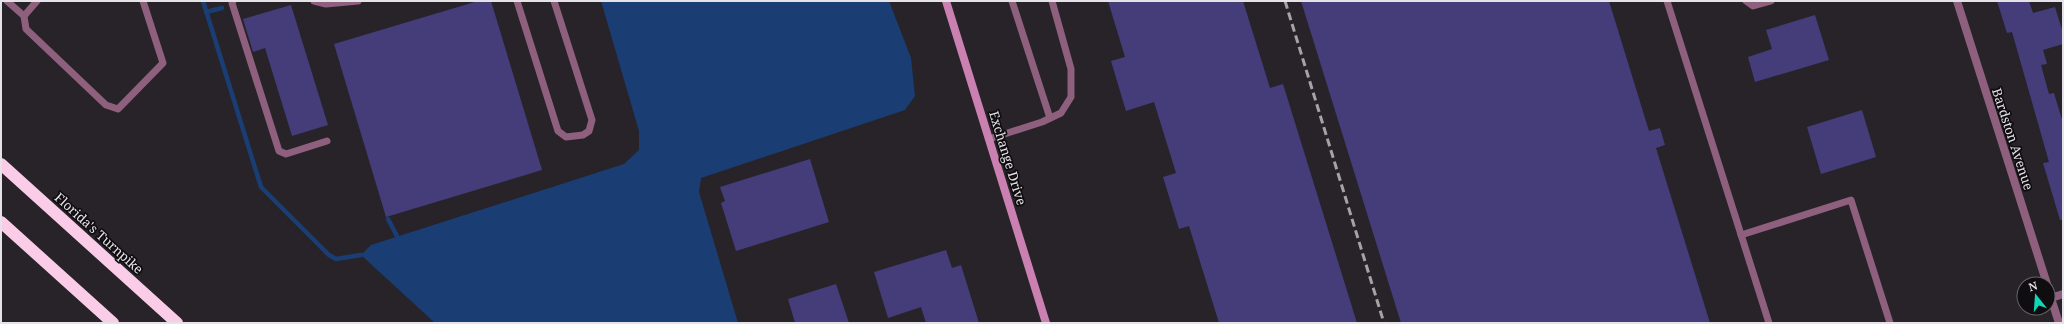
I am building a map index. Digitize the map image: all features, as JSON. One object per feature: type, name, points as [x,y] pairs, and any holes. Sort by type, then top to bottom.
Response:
[{"type":"highway","name":"Florida's Turnpike","points":[[1,164],[177,323]]},
{"type":"highway","points":[[1,222],[113,323]]},
{"type":"street","name":"Exchange Drive","points":[[946,1],[1046,323]]},
{"type":"street","name":"Bardston Avenue","points":[[1957,1],[2043,276]]},
{"type":"lane","points":[[7,1],[24,16],[26,29],[106,105],[118,109],[163,64],[143,1]]},
{"type":"lane","points":[[24,16],[37,1]]},
{"type":"lane","points":[[233,1],[232,3],[280,151],[286,154],[327,141]]},
{"type":"lane","points":[[314,1],[326,4],[358,1]]},
{"type":"lane","points":[[517,1],[558,131],[566,137],[574,137],[589,131],[592,120],[554,1]]},
{"type":"lane","points":[[1012,1],[1050,118]]},
{"type":"lane","points":[[989,139],[1061,113],[1071,98],[1070,69],[1052,1]]},
{"type":"lane","points":[[1667,1],[1769,323]]},
{"type":"lane","points":[[1746,1],[1753,6],[1771,1]]},
{"type":"lane","points":[[1741,235],[1851,200],[1890,323]]},
{"type":"water","points":[[601,1],[889,1],[911,58],[915,96],[905,110],[701,178],[699,192],[738,323],[435,323],[361,255],[371,245],[624,164],[639,150],[639,131]]},
{"type":"building","points":[[478,1],[491,1],[542,170],[386,217],[334,44]]},
{"type":"building","points":[[1108,1],[1243,1],[1270,88],[1283,84],[1357,323],[1219,323],[1189,226],[1179,229],[1163,177],[1176,173],[1154,102],[1126,111],[1111,61],[1125,57]]},
{"type":"building","points":[[1301,1],[1609,1],[1649,131],[1660,128],[1665,145],[1656,148],[1710,323],[1401,323]]},
{"type":"building","points":[[1997,1],[2029,1],[2033,13],[2055,7],[2063,33],[2063,44],[2043,50],[2047,64],[2041,65],[2049,94],[2054,93],[2063,123],[2063,220],[2060,220],[2043,163],[2049,162],[2012,32],[2007,33]]},
{"type":"building","points":[[291,5],[328,125],[292,136],[265,48],[253,52],[243,19]]},
{"type":"building","points":[[1815,15],[1829,60],[1755,82],[1748,57],[1772,49],[1766,30]]},
{"type":"building","points":[[1862,110],[1876,157],[1821,174],[1807,127]]},
{"type":"building","points":[[810,159],[829,222],[736,251],[721,203],[725,201],[720,187]]},
{"type":"building","points":[[946,250],[952,268],[961,265],[979,323],[926,323],[921,307],[888,318],[874,272]]},
{"type":"building","points":[[836,284],[849,323],[795,323],[788,299]]},
{"type":"waterway","points":[[203,1],[261,187],[329,255],[336,259],[361,255]]},
{"type":"waterway","points":[[206,12],[222,8]]},
{"type":"waterway","points":[[388,219],[397,236]]},
{"type":"railway","points":[[1285,1],[1384,323]]}]
